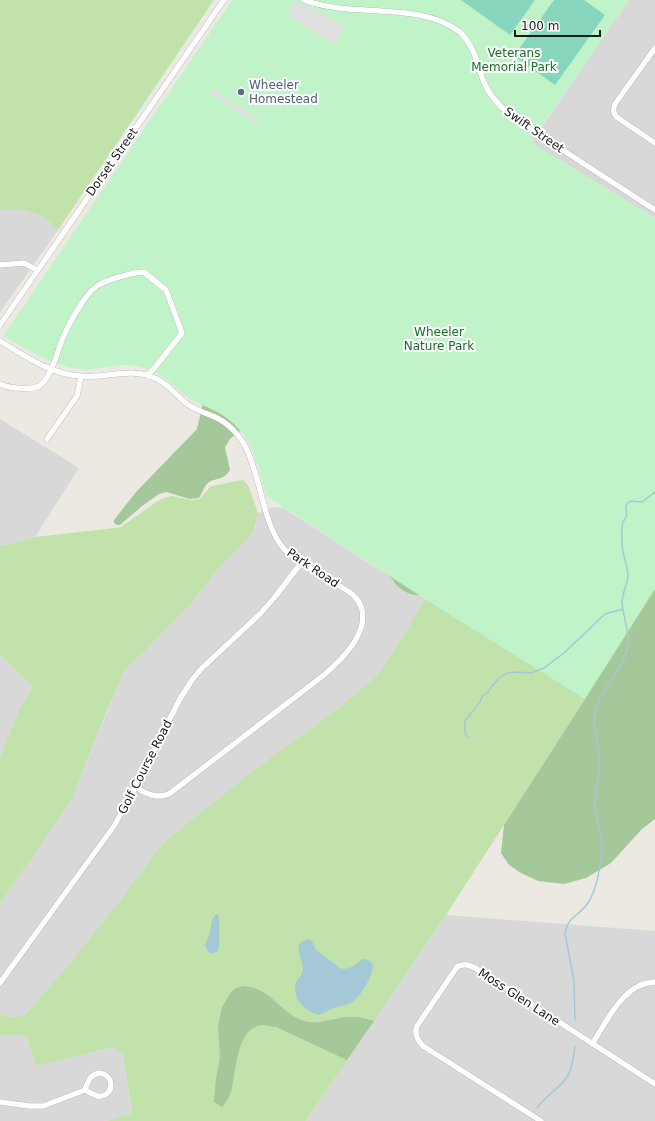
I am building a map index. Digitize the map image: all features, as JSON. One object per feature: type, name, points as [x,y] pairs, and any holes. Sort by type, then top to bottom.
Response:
[{"type":"street","name":"Dorset Street","points":[[0,325],[224,0]]},
{"type":"street","name":"Swift Street","points":[[304,0],[320,4],[341,6],[407,9],[427,12],[441,18],[460,32],[469,44],[477,58],[483,80],[490,93],[498,104],[509,114],[655,210]]},
{"type":"street","points":[[655,48],[615,104],[613,111],[618,118],[655,143]]},
{"type":"street","points":[[0,265],[24,263],[37,270]]},
{"type":"street","points":[[0,384],[7,387],[26,389],[38,386],[51,370],[63,338],[82,302],[97,286],[130,273],[144,272],[166,290],[182,333],[148,376]]},
{"type":"street","name":"Park Road","points":[[0,341],[51,370],[66,374],[97,377],[132,373],[148,376],[166,384],[188,405],[224,423],[238,436],[249,454],[274,533],[285,549],[302,562],[347,591],[358,601],[362,609],[363,619],[360,630],[353,644],[337,663],[324,675],[166,796],[147,794],[135,788]]},
{"type":"street","points":[[47,440],[77,396],[81,376]]},
{"type":"street","name":"Golf Course Road","points":[[0,983],[121,815],[180,698],[192,680],[201,669],[260,614],[302,562]]},
{"type":"street","name":"Moss Glen Lane","points":[[541,1121],[418,1042],[415,1032],[417,1026],[454,970],[460,965],[468,965],[483,973],[655,1084]]},
{"type":"street","points":[[592,1044],[621,1000],[628,992],[640,985],[655,982]]},
{"type":"street","points":[[0,1102],[29,1106],[43,1106],[85,1090],[89,1079],[94,1074],[99,1073],[104,1074],[109,1078],[111,1083],[106,1094],[101,1096],[96,1096],[85,1090]]},
{"type":"shaded area","points":[[629,0],[655,0],[655,218],[531,143]]},
{"type":"shaded area","points":[[294,2],[325,15],[343,25],[344,28],[335,44],[290,16],[289,13]]},
{"type":"shaded area","points":[[213,89],[259,121],[256,124],[210,93]]},
{"type":"shaded area","points":[[0,210],[24,210],[43,216],[58,230],[0,312]]},
{"type":"shaded area","points":[[0,419],[79,468],[35,537],[0,546]]},
{"type":"shaded area","points":[[273,507],[283,508],[425,599],[393,653],[376,676],[341,706],[164,842],[74,958],[25,1015],[13,1017],[0,1014],[0,904],[72,799],[125,669],[149,647],[194,600],[218,569],[252,535],[258,513]]},
{"type":"shaded area","points":[[0,655],[34,687],[17,714],[0,758]]},
{"type":"shaded area","points":[[446,915],[655,931],[655,1121],[306,1121]]},
{"type":"shaded area","points":[[0,1035],[26,1035],[36,1066],[115,1047],[123,1056],[132,1114],[107,1121],[0,1121]]},
{"type":"green space","points":[[0,0],[214,0],[58,230],[43,216],[24,210],[0,210]]},
{"type":"green space","name":"Wheeler Nature Park","points":[[232,0],[629,0],[531,142],[655,218],[655,589],[585,699],[425,599],[266,496],[260,472],[252,450],[240,431],[232,422],[221,414],[188,397],[161,376],[133,365],[95,369],[70,367],[50,361],[3,336]]},
{"type":"green space","points":[[461,0],[535,0],[510,35]]},
{"type":"green space","points":[[554,0],[584,0],[605,15],[555,85],[514,56]]},
{"type":"green space","points":[[204,398],[655,510],[655,819],[642,829],[611,863],[586,878],[564,884],[538,881],[521,873],[509,865],[501,853],[504,825],[585,699],[581,694],[425,594],[412,594],[399,588],[393,580],[242,429],[230,439],[225,447],[230,470],[221,478],[208,483],[199,498],[190,499],[166,492],[159,494],[120,525],[114,523],[114,520],[136,492],[197,429]]},
{"type":"green space","points":[[243,480],[248,485],[258,513],[253,533],[218,569],[194,600],[149,647],[125,669],[72,799],[0,904],[0,758],[17,714],[33,687],[0,655],[0,546],[35,537],[121,527],[159,500],[171,496],[191,500],[200,499],[211,486]]},
{"type":"green space","points":[[425,599],[453,614],[585,699],[446,915],[306,1121],[107,1121],[132,1113],[123,1055],[114,1047],[36,1066],[26,1035],[0,1035],[0,1014],[13,1017],[25,1015],[74,958],[164,842],[248,775],[341,706],[376,676],[393,653]]},
{"type":"green space","points":[[244,986],[254,988],[268,995],[293,1016],[307,1022],[320,1022],[346,1017],[374,1021],[347,1060],[276,1027],[263,1025],[254,1027],[248,1033],[239,1050],[231,1091],[222,1107],[214,1102],[216,1078],[220,1058],[218,1027],[222,1007],[231,992],[236,988]]},
{"type":"water","points":[[217,914],[219,917],[219,948],[217,952],[211,954],[205,945],[210,933],[212,920]]},
{"type":"water","points":[[308,939],[312,941],[316,950],[340,968],[344,969],[352,967],[363,959],[369,960],[373,965],[371,975],[365,987],[349,1004],[336,1007],[319,1015],[306,1009],[299,1001],[295,992],[295,987],[303,970],[299,947],[303,941]]},
{"type":"waterway","points":[[575,1020],[574,981],[565,934],[568,924],[585,907],[591,898],[601,864],[602,846],[595,809],[599,762],[594,718],[602,694],[619,668],[627,649],[628,634],[622,603],[628,576],[622,546],[622,524],[626,517],[626,507],[630,501],[642,502],[655,492]]},
{"type":"waterway","points":[[468,738],[465,734],[465,721],[480,702],[482,696],[486,694],[498,679],[507,673],[531,673],[544,668],[564,653],[605,614],[623,609]]},
{"type":"waterway","points":[[537,1108],[545,1098],[560,1086],[568,1076],[572,1065],[575,1046]]},
{"type":"place","name":"Wheeler Homestead","points":[[241,92]]},
{"type":"park label","name":"Veterans Memorial Park","points":[[514,60]]}]
